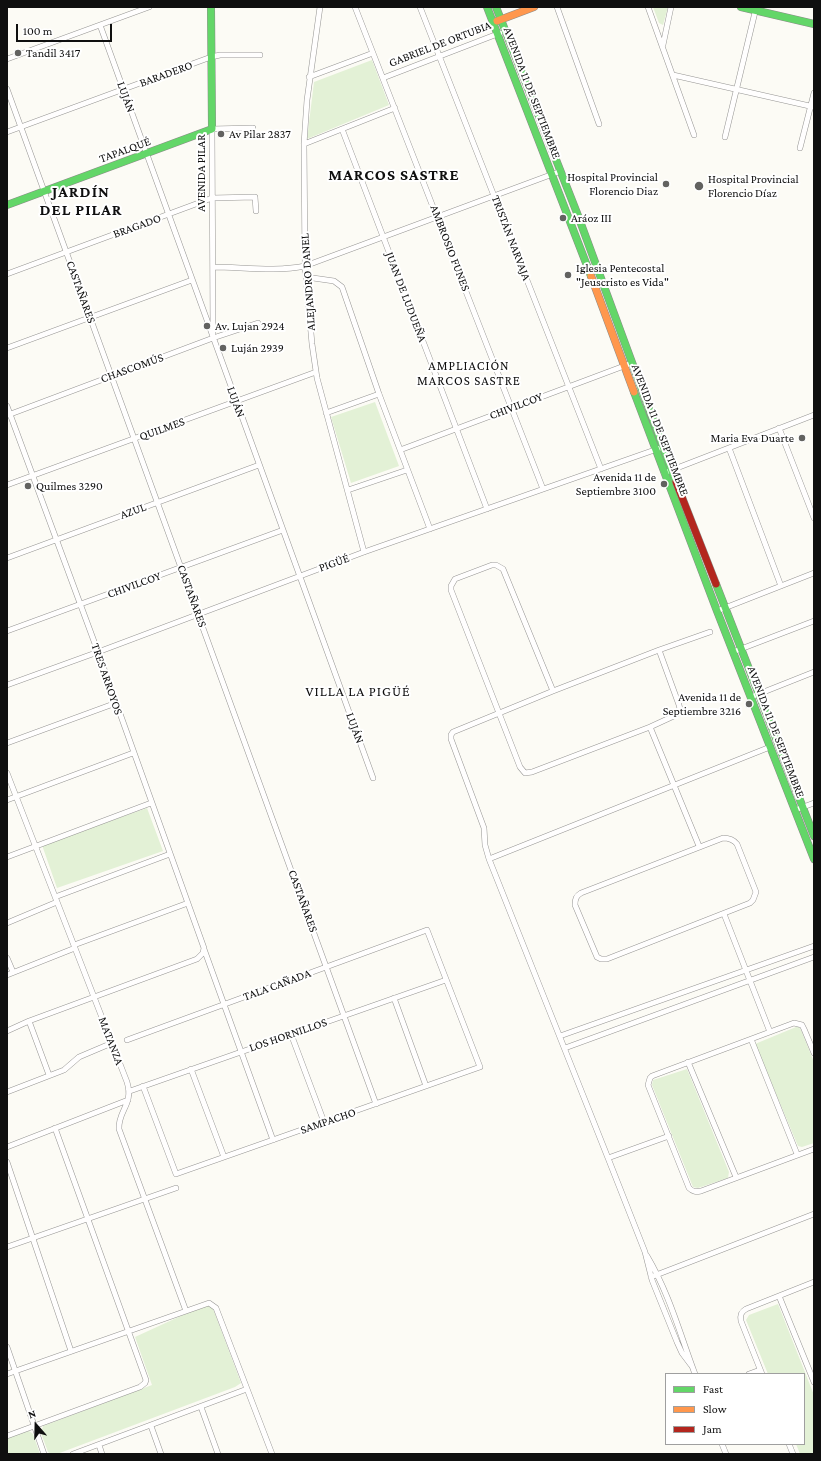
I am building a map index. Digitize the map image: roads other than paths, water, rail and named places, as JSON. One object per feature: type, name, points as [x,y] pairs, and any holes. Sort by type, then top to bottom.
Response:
[{"type":"main road","name":"AVENIDA PILAR","points":[[211,7],[212,129]]},
{"type":"main road","name":"AVENIDA 11 DE SEPTIEMBRE","points":[[487,7],[655,450],[814,859]]},
{"type":"main road","name":"AVENIDA 11 DE SEPTIEMBRE","points":[[496,7],[561,171],[672,470],[814,836]]},
{"type":"main road","name":"GABRIEL DE ORTUBIA","points":[[493,23],[534,7]]},
{"type":"main road","points":[[741,7],[755,9],[814,24]]},
{"type":"main road","name":"TAPALQUÉ","points":[[7,205],[212,129]]},
{"type":"street","points":[[7,59],[149,7]]},
{"type":"street","name":"ALEJANDRO DANEL","points":[[320,7],[309,77],[304,144],[305,266],[316,372],[364,552]]},
{"type":"street","name":"AMBROSIO FUNES","points":[[355,7],[543,489]]},
{"type":"street","name":"TRISTÁN NARVAJA","points":[[420,7],[601,469]]},
{"type":"street","points":[[557,7],[600,124]]},
{"type":"street","points":[[648,7],[694,135]]},
{"type":"street","points":[[662,45],[671,7]]},
{"type":"street","points":[[725,137],[755,9]]},
{"type":"street","name":"LUJÁN","points":[[100,25],[373,778]]},
{"type":"street","name":"GABRIEL DE ORTUBIA","points":[[383,78],[505,30]]},
{"type":"street","name":"GABRIEL DE ORTUBIA","points":[[309,77],[373,53]]},
{"type":"street","name":"BARADERO","points":[[7,132],[211,57],[220,55],[260,55]]},
{"type":"street","points":[[673,75],[812,106]]},
{"type":"street","name":"CASTAÑARES","points":[[7,90],[199,614],[376,1104]]},
{"type":"street","points":[[800,148],[814,94]]},
{"type":"street","points":[[304,144],[395,108]]},
{"type":"street","name":"TAPALQUÉ","points":[[212,129],[253,128]]},
{"type":"street","name":"AVENIDA PILAR","points":[[212,129],[213,338]]},
{"type":"street","name":"JUAN DE LUDUEÑA","points":[[342,129],[487,509]]},
{"type":"street","points":[[213,266],[296,268],[305,266],[561,171]]},
{"type":"street","name":"BRAGADO","points":[[7,274],[212,198],[255,197],[256,211]]},
{"type":"street","points":[[306,277],[334,281],[342,287],[379,394],[430,529]]},
{"type":"street","points":[[7,348],[192,280]]},
{"type":"street","name":"CHASCOMÚS","points":[[9,414],[213,338],[258,323]]},
{"type":"street","name":"CHIVILCOY","points":[[400,450],[632,363]]},
{"type":"street","name":"QUILMES","points":[[7,485],[316,372]]},
{"type":"street","points":[[326,413],[379,394]]},
{"type":"street","name":"TRES ARROYOS","points":[[7,406],[98,652],[188,903],[203,950],[273,1140]]},
{"type":"street","points":[[664,473],[814,415]]},
{"type":"street","points":[[779,428],[813,514]]},
{"type":"street","name":"PIGÜÉ","points":[[7,685],[364,552],[664,447]]},
{"type":"street","points":[[729,448],[781,586]]},
{"type":"street","name":"AZUL","points":[[7,558],[259,465]]},
{"type":"street","points":[[348,490],[407,470]]},
{"type":"street","name":"CHIVILCOY","points":[[7,632],[283,530]]},
{"type":"street","points":[[553,691],[503,569],[496,565],[492,565],[455,579],[451,586],[451,590],[520,767],[525,773],[650,727],[676,715],[680,709],[658,650]]},
{"type":"street","points":[[717,611],[814,573]]},
{"type":"street","points":[[733,652],[814,621]]},
{"type":"street","points":[[692,1365],[682,1353],[677,1342],[651,1277],[645,1252],[489,859],[485,845],[484,828],[451,739],[451,735],[457,730],[498,712],[658,650],[710,632]]},
{"type":"street","points":[[751,696],[814,672]]},
{"type":"street","points":[[7,743],[116,703]]},
{"type":"street","points":[[650,727],[699,846]]},
{"type":"street","points":[[489,859],[770,747]]},
{"type":"street","points":[[7,800],[133,753]]},
{"type":"street","name":"MATANZA","points":[[7,773],[130,1091]]},
{"type":"street","points":[[7,857],[151,802]]},
{"type":"street","points":[[795,810],[814,803]]},
{"type":"street","points":[[723,838],[734,840],[737,844],[756,892],[753,900],[750,903],[724,914],[607,958],[602,959],[597,957],[576,904],[576,897],[581,893],[699,846],[723,838]]},
{"type":"street","points":[[7,923],[56,899],[170,854]]},
{"type":"street","points":[[7,975],[75,946],[188,903]]},
{"type":"street","points":[[724,914],[770,1032]]},
{"type":"street","name":"TALA CAÑADA","points":[[127,1040],[427,930],[446,980]]},
{"type":"street","points":[[560,1036],[814,946]]},
{"type":"street","points":[[7,1031],[29,1021],[197,959],[203,950]]},
{"type":"street","points":[[565,1048],[814,957]]},
{"type":"street","points":[[7,958],[13,972]]},
{"type":"street","name":"LOS HORNILLOS","points":[[130,1091],[446,980]]},
{"type":"street","name":"SAMPACHO","points":[[143,1086],[176,1174],[480,1067],[446,980]]},
{"type":"street","points":[[394,998],[426,1086]]},
{"type":"street","points":[[29,1021],[49,1075]]},
{"type":"street","points":[[814,1053],[802,1025],[794,1023],[652,1076],[648,1081],[650,1090],[689,1188],[692,1191],[701,1191],[797,1154],[814,1149]]},
{"type":"street","points":[[291,1034],[324,1122]]},
{"type":"street","points":[[751,1039],[797,1154]]},
{"type":"street","points":[[7,1092],[64,1070],[79,1057],[112,1043]]},
{"type":"street","points":[[688,1062],[736,1177]]},
{"type":"street","points":[[191,1069],[224,1157]]},
{"type":"street","points":[[130,1091],[119,1123],[119,1129],[186,1311]]},
{"type":"street","points":[[7,1147],[128,1100]]},
{"type":"street","points":[[7,1436],[140,1387],[146,1380],[55,1128]]},
{"type":"street","points":[[608,1158],[669,1136]]},
{"type":"street","points":[[7,1162],[71,1351]]},
{"type":"street","points":[[7,1247],[176,1188]]},
{"type":"street","points":[[651,1277],[814,1214]]},
{"type":"street","points":[[645,1252],[658,1274],[683,1338],[695,1373]]},
{"type":"street","points":[[761,1372],[740,1316],[742,1312],[746,1308],[814,1282]]},
{"type":"street","points":[[779,1296],[814,1382]]},
{"type":"street","points":[[7,1374],[209,1303],[216,1308],[272,1454]]},
{"type":"street","points":[[7,1347],[44,1454]]},
{"type":"street","points":[[73,1454],[247,1390]]},
{"type":"street","points":[[200,1407],[218,1454]]},
{"type":"street","points":[[151,1426],[161,1454]]},
{"type":"street","points":[[99,1445],[102,1454]]},
{"type":"place","name":"Tandil 3417","points":[[18,53]]},
{"type":"place","name":"Av Pilar 2837","points":[[221,134]]},
{"type":"place","name":"Hospital Provincial Florencio Diaz","points":[[666,184]]},
{"type":"place","name":"Hospital Provincial Florencio Díaz","points":[[699,186]]},
{"type":"place","name":"Aráoz III","points":[[563,218]]},
{"type":"place","name":"Iglesia Pentecostal \"Jeuscristo es Vida\"","points":[[568,275]]},
{"type":"place","name":"Av. Lujan 2924","points":[[207,326]]},
{"type":"place","name":"Luján 2939","points":[[223,348]]},
{"type":"place","name":"Maria Eva Duarte","points":[[802,438]]},
{"type":"place","name":"Avenida 11 de Septiembre 3100","points":[[664,484]]},
{"type":"place","name":"Quilmes 3290","points":[[28,486]]},
{"type":"place","name":"Avenida 11 de Septiembre 3216","points":[[749,704]]},
{"type":"district","name":"MARCOS SASTRE","points":[[394,175]]},
{"type":"district","name":"JARDÍN DEL PILAR","points":[[81,201]]},
{"type":"district","name":"AMPLIACIÓN MARCOS SASTRE","points":[[469,374]]},
{"type":"district","name":"VILLA LA PIGÜÉ","points":[[358,692]]}]
